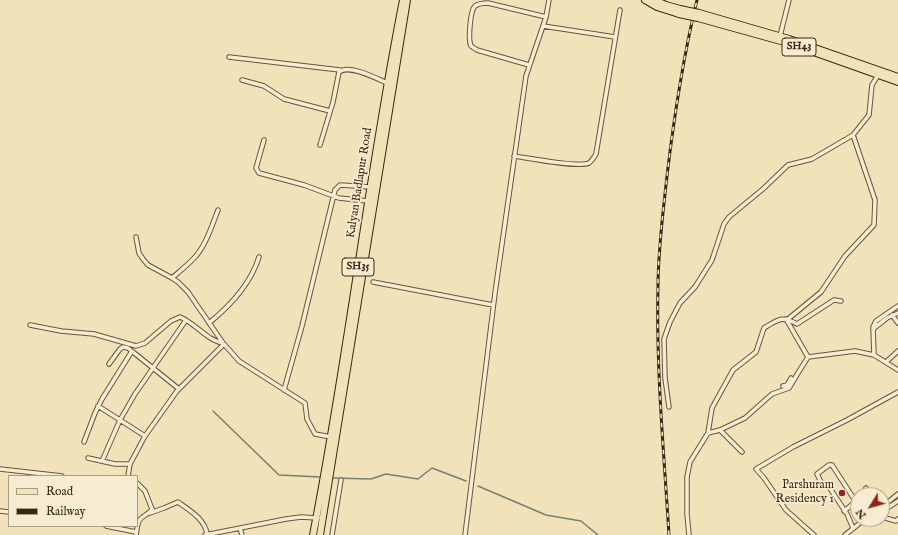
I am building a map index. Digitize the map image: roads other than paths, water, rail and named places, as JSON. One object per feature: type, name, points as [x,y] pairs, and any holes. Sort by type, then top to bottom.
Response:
[{"type":"main road","name":"Kalyan Badlapur Road","points":[[320,535],[320,519],[403,0]]},
{"type":"main road","name":"Kalyan Badlapur Road","points":[[366,236],[368,201],[374,187],[387,83],[407,0]]},
{"type":"main road","name":"SH43","points":[[645,0],[657,7],[780,36],[879,73],[898,82]]},
{"type":"main road","name":"SH43","points":[[654,0],[680,12]]},
{"type":"main road","name":"SH43","points":[[698,16],[788,43],[879,73],[898,77]]},
{"type":"main road","name":"Kalyan Badlapur Road","points":[[314,535],[320,519]]},
{"type":"street","points":[[465,535],[493,305],[526,76],[546,17],[549,0]]},
{"type":"street","points":[[780,36],[790,0]]},
{"type":"street","points":[[530,65],[477,50],[471,46],[469,37],[473,9],[478,4],[488,3],[546,17]]},
{"type":"street","points":[[514,156],[584,165],[594,159],[620,10]]},
{"type":"street","points":[[543,26],[615,37]]},
{"type":"street","points":[[229,58],[340,70],[346,69],[363,73],[387,83]]},
{"type":"street","points":[[320,145],[340,70]]},
{"type":"street","points":[[669,407],[665,378],[664,339],[670,322],[680,303],[695,287],[712,260],[724,224],[728,217],[763,189],[788,165],[812,159],[853,135],[869,115],[872,85],[879,73]]},
{"type":"street","points":[[242,80],[264,86],[284,99],[306,106],[330,111]]},
{"type":"street","points":[[787,319],[821,292],[845,256],[874,225],[875,200],[853,135]]},
{"type":"street","points":[[264,140],[256,168],[258,173],[304,185],[348,200],[368,201]]},
{"type":"street","points":[[284,390],[302,326],[336,188],[340,185],[374,187]]},
{"type":"street","points":[[172,278],[195,257],[200,250],[211,229],[218,210]]},
{"type":"street","points":[[136,237],[139,253],[143,259],[148,265],[172,278],[188,292],[224,344],[239,361],[305,403],[307,419],[315,434],[333,438]]},
{"type":"street","points":[[209,323],[226,308],[249,279],[256,267],[259,257]]},
{"type":"street","points":[[374,282],[493,305]]},
{"type":"street","points":[[689,535],[687,514],[687,477],[690,462],[708,433],[712,408],[733,370],[756,352],[764,328],[779,319],[787,319],[796,324],[834,300],[841,301]]},
{"type":"street","points":[[874,355],[872,329],[876,321],[898,306]]},
{"type":"street","points":[[872,329],[886,318],[898,313]]},
{"type":"street","points":[[892,315],[898,323]]},
{"type":"street","points":[[30,325],[61,331],[94,334],[136,346],[145,343],[177,317],[180,317],[216,341],[224,344]]},
{"type":"street","points":[[787,319],[808,357]]},
{"type":"street","points":[[102,461],[120,420],[135,394],[186,320]]},
{"type":"street","points":[[128,475],[130,464],[145,436],[179,389],[224,344]]},
{"type":"street","points":[[109,364],[123,347],[128,348],[179,389]]},
{"type":"street","points":[[84,442],[98,406],[132,351]]},
{"type":"street","points":[[708,433],[720,430],[745,418],[772,394],[789,388],[792,380],[808,357],[855,351],[874,355],[898,370]]},
{"type":"street","points":[[886,362],[898,351]]},
{"type":"street","points":[[789,374],[792,380]]},
{"type":"street","points":[[783,386],[792,380]]},
{"type":"street","points":[[814,535],[786,510],[756,469],[793,447],[898,392]]},
{"type":"street","points":[[98,406],[145,436]]},
{"type":"street","points":[[720,430],[742,452]]},
{"type":"street","points":[[88,458],[130,464]]},
{"type":"street","points":[[846,535],[853,528],[850,519],[829,487],[822,484],[817,474],[829,465],[832,465],[850,491]]},
{"type":"street","points":[[0,469],[53,475]]},
{"type":"street","points":[[332,535],[340,480]]},
{"type":"street","points":[[138,484],[145,491],[152,509],[150,513]]},
{"type":"street","points":[[890,501],[898,494]]},
{"type":"street","points":[[138,522],[141,518],[150,513],[178,502],[201,520],[206,529],[206,535],[286,519],[301,517],[320,519]]},
{"type":"street","points":[[844,511],[850,506]]},
{"type":"street","points":[[110,527],[136,533]]},
{"type":"street","points":[[240,528],[242,535]]},
{"type":"waterway","points":[[213,411],[279,475],[320,477]]},
{"type":"waterway","points":[[332,478],[371,479],[386,474],[418,479],[432,468],[466,481]]},
{"type":"waterway","points":[[478,486],[546,515],[581,521],[598,535]]},
{"type":"railway","points":[[669,535],[659,380],[658,273],[667,176],[676,110],[687,44],[697,0]]},
{"type":"place","name":"Parshuram Residency 1","points":[[842,493]]}]
